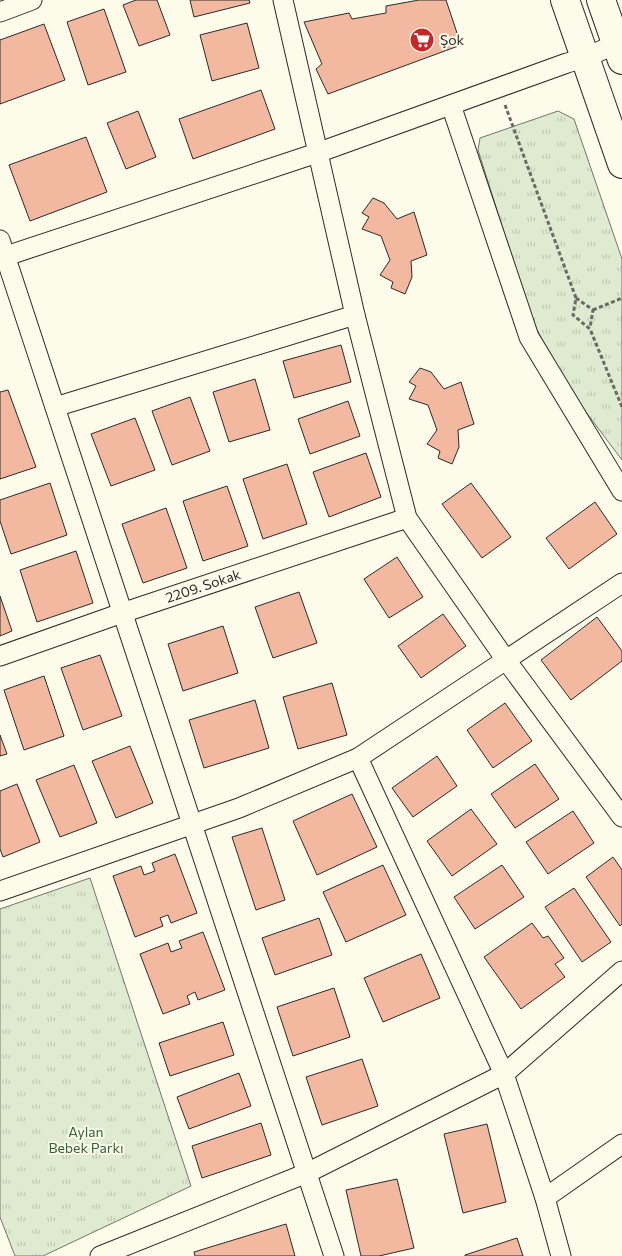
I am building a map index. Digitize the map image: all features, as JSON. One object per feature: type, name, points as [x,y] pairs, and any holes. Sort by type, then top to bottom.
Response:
[{"type":"main road","points":[[565,0],[622,164]]},
{"type":"main road","points":[[601,0],[620,49]]},
{"type":"street","points":[[0,12],[32,0]]},
{"type":"street","points":[[282,0],[355,315],[407,518],[506,660],[622,816]]},
{"type":"street","points":[[334,1256],[2,251],[317,153],[567,63],[620,49]]},
{"type":"street","points":[[451,105],[529,337],[622,491]]},
{"type":"street","points":[[55,407],[355,315]]},
{"type":"street","name":"2209. Sokak","points":[[0,656],[122,613],[407,518]]},
{"type":"street","points":[[0,892],[239,808],[358,758],[622,583]]},
{"type":"street","points":[[358,758],[504,1074],[545,1198],[561,1256]]},
{"type":"street","points":[[100,1256],[307,1173],[504,1074],[622,971]]},
{"type":"street","points":[[545,1198],[622,1144]]},
{"type":"path","points":[[499,88],[576,298],[573,315],[590,329],[622,407]]},
{"type":"path","points":[[576,298],[593,310]]},
{"type":"path","points":[[593,310],[622,298]]},
{"type":"path","points":[[590,329],[593,310]]},
{"type":"green space","points":[[558,111],[574,119],[622,259],[622,460],[567,387],[531,318],[478,150],[480,138]]},
{"type":"green space","name":"Aylan Bebek Parkı","points":[[90,878],[191,1186],[43,1256],[15,1256],[0,1217],[0,909]]},
{"type":"building","points":[[136,0],[157,0],[170,35],[139,46],[123,5]]},
{"type":"building","points":[[190,0],[249,0],[250,3],[194,17]]},
{"type":"building","points":[[419,0],[446,0],[461,45],[328,94],[316,69],[322,64],[304,22],[349,13],[352,19],[386,13],[386,6]]},
{"type":"building","points":[[104,9],[126,72],[88,85],[67,22]]},
{"type":"building","points":[[247,23],[259,68],[212,81],[200,35]]},
{"type":"building","points":[[44,24],[65,80],[0,104],[0,40]]},
{"type":"building","points":[[261,90],[275,129],[193,159],[179,119]]},
{"type":"building","points":[[138,111],[156,157],[126,169],[107,123]]},
{"type":"building","points":[[86,137],[107,192],[30,221],[9,165]]},
{"type":"building","points":[[373,198],[384,203],[397,219],[414,212],[427,255],[411,261],[412,277],[405,294],[391,288],[393,282],[380,275],[390,260],[381,236],[362,229],[369,217],[362,213]]},
{"type":"building","points":[[341,345],[351,382],[294,398],[283,361]]},
{"type":"building","points":[[420,368],[431,372],[444,389],[461,382],[474,424],[458,430],[459,447],[452,464],[438,458],[440,451],[427,444],[437,430],[428,405],[409,399],[416,386],[409,382]]},
{"type":"building","points":[[255,379],[270,430],[229,442],[213,392]]},
{"type":"building","points":[[8,390],[36,467],[0,479],[0,392]]},
{"type":"building","points":[[190,397],[210,451],[172,465],[152,411]]},
{"type":"building","points":[[348,401],[360,436],[310,454],[298,419]]},
{"type":"building","points":[[135,418],[155,470],[111,486],[91,434]]},
{"type":"building","points":[[366,453],[381,497],[329,517],[313,472]]},
{"type":"building","points":[[287,464],[307,524],[263,539],[243,479]]},
{"type":"building","points":[[50,483],[67,535],[11,554],[0,521],[0,500]]},
{"type":"building","points":[[471,483],[511,537],[482,558],[442,504]]},
{"type":"building","points":[[227,486],[248,546],[203,561],[183,501]]},
{"type":"building","points":[[595,502],[617,534],[569,569],[546,538]]},
{"type":"building","points":[[166,508],[187,568],[143,583],[122,524]]},
{"type":"building","points":[[76,551],[93,603],[37,622],[20,570]]},
{"type":"building","points":[[397,557],[423,597],[389,618],[364,579]]},
{"type":"building","points":[[299,592],[317,643],[273,658],[255,607]]},
{"type":"building","points":[[0,596],[12,631],[0,636]]},
{"type":"building","points":[[443,614],[466,646],[421,678],[398,646]]},
{"type":"building","points":[[597,617],[622,651],[622,661],[571,700],[541,660]]},
{"type":"building","points":[[223,626],[238,673],[183,691],[168,644]]},
{"type":"building","points":[[100,655],[122,716],[83,730],[61,668]]},
{"type":"building","points":[[44,676],[64,736],[24,750],[4,690]]},
{"type":"building","points":[[332,683],[347,735],[298,749],[283,697]]},
{"type":"building","points":[[255,700],[269,748],[204,768],[189,720]]},
{"type":"building","points":[[505,703],[532,741],[493,768],[467,730]]},
{"type":"building","points":[[0,735],[7,754],[0,756]]},
{"type":"building","points":[[130,746],[153,803],[116,818],[92,761]]},
{"type":"building","points":[[437,756],[457,786],[413,817],[392,788]]},
{"type":"building","points":[[535,764],[559,799],[515,828],[491,794]]},
{"type":"building","points":[[74,765],[97,823],[60,837],[36,780]]},
{"type":"building","points":[[17,784],[40,842],[3,857],[0,849],[0,791]]},
{"type":"building","points":[[352,794],[377,847],[317,875],[293,821]]},
{"type":"building","points":[[471,809],[497,844],[452,876],[427,841]]},
{"type":"building","points":[[573,811],[594,843],[548,874],[526,842]]},
{"type":"building","points":[[262,828],[285,900],[256,910],[232,837]]},
{"type":"building","points":[[175,854],[197,913],[171,923],[168,915],[160,918],[163,926],[135,937],[113,876],[141,866],[144,875],[155,871],[152,863]]},
{"type":"building","points":[[613,857],[622,870],[622,924],[620,926],[586,877]]},
{"type":"building","points":[[383,865],[406,915],[346,942],[323,892]]},
{"type":"building","points":[[502,865],[524,897],[475,929],[454,897]]},
{"type":"building","points":[[574,888],[611,942],[582,962],[545,907]]},
{"type":"building","points":[[319,918],[332,955],[275,975],[262,938]]},
{"type":"building","points":[[532,923],[543,938],[548,936],[564,958],[555,964],[565,977],[521,1009],[484,957]]},
{"type":"building","points":[[203,932],[225,990],[198,1000],[195,992],[187,996],[190,1004],[163,1014],[140,954],[168,943],[171,952],[182,948],[179,941]]},
{"type":"building","points":[[421,954],[440,998],[383,1022],[364,978]]},
{"type":"building","points":[[334,988],[350,1037],[293,1056],[277,1007]]},
{"type":"building","points":[[223,1022],[234,1055],[170,1076],[159,1043]]},
{"type":"building","points":[[362,1059],[378,1106],[322,1125],[306,1077]]},
{"type":"building","points":[[239,1073],[251,1106],[189,1129],[177,1097]]},
{"type":"building","points":[[261,1123],[271,1155],[202,1178],[192,1146]]},
{"type":"building","points":[[487,1124],[506,1202],[463,1213],[444,1134]]},
{"type":"building","points":[[397,1179],[414,1248],[379,1256],[361,1256],[346,1190]]},
{"type":"building","points":[[286,1224],[295,1256],[195,1256],[194,1252]]},
{"type":"building","points":[[517,1238],[523,1256],[465,1256],[465,1255]]},
{"type":"place","name":"Şok","points":[[422,40]]}]
